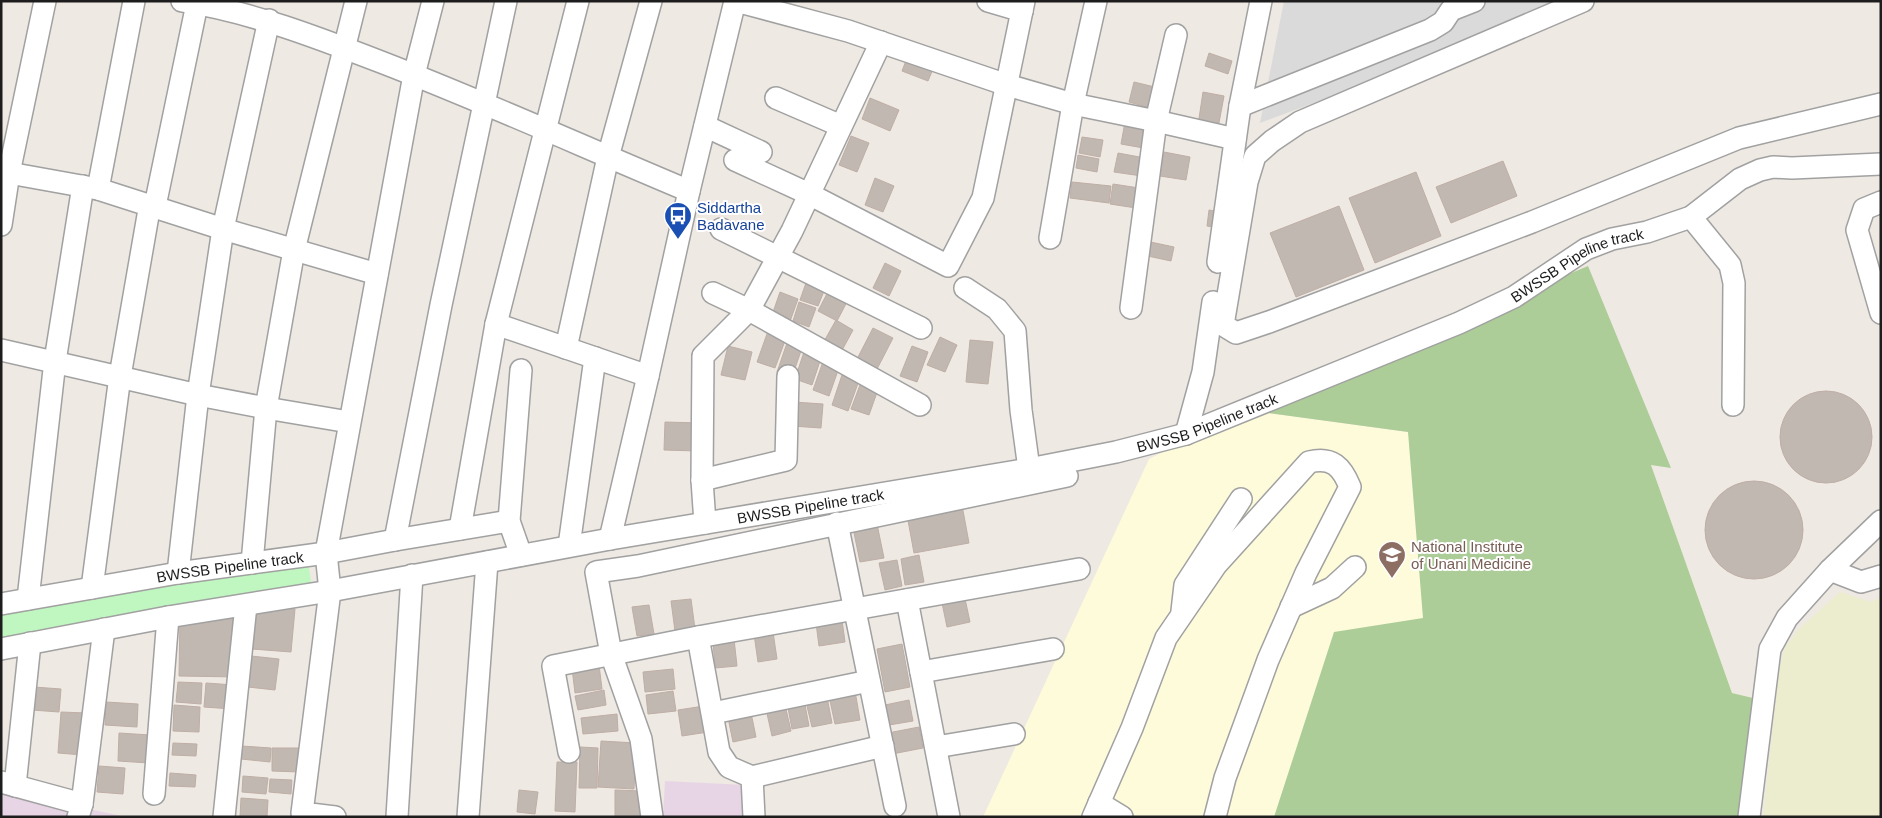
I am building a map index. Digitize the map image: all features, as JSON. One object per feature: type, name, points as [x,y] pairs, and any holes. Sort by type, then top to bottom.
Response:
[{"type":"street","points":[[1,225],[5,170],[45,1]]},
{"type":"street","points":[[28,599],[55,361],[91,188],[134,1]]},
{"type":"street","points":[[252,563],[266,408],[294,250],[356,1]]},
{"type":"street","points":[[335,817],[302,813],[330,591],[326,553],[414,74],[433,1]]},
{"type":"street","points":[[395,540],[506,1]]},
{"type":"street","points":[[460,529],[496,324],[578,1]]},
{"type":"street","points":[[566,348],[608,157],[651,1]]},
{"type":"street","points":[[610,539],[689,191],[735,1],[848,31],[1007,85],[1073,104],[1235,139]]},
{"type":"street","points":[[735,160],[809,194],[948,266],[983,198],[1023,6],[988,1]]},
{"type":"street","points":[[1050,238],[1073,104],[1096,1]]},
{"type":"street","points":[[1186,434],[1204,372],[1240,106],[1261,1]]},
{"type":"street","points":[[1240,106],[1430,30],[1444,22],[1452,6],[1474,1]]},
{"type":"street","points":[[1584,1],[1300,122],[1272,141],[1255,156],[1246,182],[1222,326],[1236,333],[1269,322],[1532,222],[1739,138],[1881,104]]},
{"type":"street","points":[[92,588],[120,376],[189,2],[269,20],[414,74],[484,102],[689,191]]},
{"type":"street","points":[[178,572],[198,395],[223,228],[269,20]]},
{"type":"street","points":[[1130,308],[1156,121],[1176,35]]},
{"type":"street","points":[[705,523],[702,480],[703,356],[749,310],[778,258],[881,42]]},
{"type":"street","points":[[776,98],[841,126]]},
{"type":"street","points":[[705,126],[761,152]]},
{"type":"street","name":"BWSSB Pipeline track","points":[[1,649],[168,617],[330,591],[631,535],[1029,469],[1116,452],[1186,434],[1488,310],[1514,297],[1575,255],[1599,243],[1647,232],[1691,216],[1735,182],[1760,170],[1773,167],[1792,168],[1881,164]]},
{"type":"street","points":[[5,170],[91,188],[152,205],[377,274]]},
{"type":"street","points":[[1881,202],[1864,209],[1857,230],[1881,313]]},
{"type":"street","points":[[1691,216],[1730,265],[1734,283],[1733,405]]},
{"type":"street","points":[[721,229],[921,328]]},
{"type":"street","points":[[965,288],[997,309],[1015,331],[1021,410],[1029,469]]},
{"type":"street","points":[[713,293],[749,310],[920,405]]},
{"type":"street","points":[[496,324],[648,376]]},
{"type":"street","points":[[1,350],[198,395],[349,422]]},
{"type":"street","points":[[569,546],[595,358]]},
{"type":"street","points":[[521,370],[509,521],[521,555]]},
{"type":"street","points":[[702,480],[786,460],[788,376]]},
{"type":"street","points":[[1122,817],[1096,810],[1132,728],[1166,638],[1216,565],[1309,462],[1326,460],[1339,468],[1350,487],[1306,572],[1268,660],[1225,778],[1216,817]]},
{"type":"street","points":[[652,817],[642,739],[611,654],[596,572],[638,566],[836,523],[1092,471]]},
{"type":"street","points":[[1181,616],[1185,585],[1242,499]]},
{"type":"street","name":"BWSSB Pipeline track","points":[[1,604],[178,572],[326,553],[509,521]]},
{"type":"street","points":[[1749,817],[1770,649],[1787,618],[1830,570],[1881,521]]},
{"type":"street","points":[[836,523],[895,806]]},
{"type":"street","points":[[631,535],[638,566]]},
{"type":"street","points":[[468,817],[487,562]]},
{"type":"street","points":[[1291,606],[1332,588],[1354,567]]},
{"type":"street","points":[[569,752],[553,666],[698,637],[1079,569]]},
{"type":"street","points":[[1830,570],[1862,582],[1881,576]]},
{"type":"street","points":[[397,817],[412,575]]},
{"type":"street","points":[[907,600],[949,817]]},
{"type":"street","points":[[224,817],[246,605]]},
{"type":"street","points":[[154,794],[168,617]]},
{"type":"street","points":[[30,643],[8,784],[80,810],[104,629]]},
{"type":"street","points":[[698,637],[719,752],[729,767],[752,777],[883,746]]},
{"type":"street","points":[[921,672],[1054,650]]},
{"type":"street","points":[[713,713],[869,681]]},
{"type":"street","points":[[936,747],[1014,734]]},
{"type":"street","points":[[752,777],[754,817]]},
{"type":"shaded area","points":[[1284,1],[1586,1],[1260,123]]},
{"type":"shaded area","name":"National Institute of Unani Medicine","points":[[1247,410],[1651,465],[1732,693],[1753,698],[1738,817],[983,817],[1149,459]]},
{"type":"shaded area","points":[[665,781],[745,785],[745,817],[663,817]]},
{"type":"shaded area","points":[[1,790],[126,817],[1,817]]},
{"type":"green space","points":[[1588,266],[1671,468],[1651,465],[1732,693],[1753,698],[1738,817],[1274,817],[1334,632],[1423,618],[1408,432],[1247,410]]},
{"type":"green space","points":[[307,558],[312,587],[1,638],[1,608]]},
{"type":"green space","points":[[1840,592],[1871,602],[1881,597],[1881,817],[1763,817],[1779,671],[1785,647],[1800,628]]},
{"type":"building","points":[[1209,53],[1232,61],[1228,74],[1205,66]]},
{"type":"building","points":[[907,58],[933,69],[928,81],[902,71]]},
{"type":"building","points":[[1134,82],[1163,89],[1157,110],[1129,102]]},
{"type":"building","points":[[1203,92],[1224,96],[1218,128],[1198,125]]},
{"type":"building","points":[[870,98],[899,110],[890,131],[862,119]]},
{"type":"building","points":[[1125,122],[1152,127],[1149,149],[1121,144]]},
{"type":"building","points":[[851,136],[869,143],[857,172],[839,165]]},
{"type":"building","points":[[1082,137],[1103,140],[1100,157],[1079,153]]},
{"type":"building","points":[[1164,152],[1190,157],[1186,180],[1160,176]]},
{"type":"building","points":[[1118,153],[1145,158],[1142,176],[1114,172]]},
{"type":"building","points":[[1078,155],[1099,159],[1097,172],[1076,168]]},
{"type":"building","points":[[1503,161],[1517,196],[1451,223],[1436,187]]},
{"type":"building","points":[[1416,172],[1441,236],[1375,263],[1349,198]]},
{"type":"building","points":[[875,178],[894,186],[883,212],[865,205]]},
{"type":"building","points":[[1072,182],[1111,186],[1109,203],[1070,198]]},
{"type":"building","points":[[1113,184],[1139,188],[1136,208],[1110,204]]},
{"type":"building","points":[[1339,206],[1364,270],[1296,297],[1270,233]]},
{"type":"building","points":[[1209,210],[1221,212],[1219,228],[1207,226]]},
{"type":"building","points":[[1146,241],[1174,247],[1171,261],[1143,255]]},
{"type":"building","points":[[885,263],[901,271],[889,296],[873,288]]},
{"type":"building","points":[[807,280],[826,286],[818,306],[800,300]]},
{"type":"building","points":[[831,286],[850,296],[837,321],[818,311]]},
{"type":"building","points":[[780,292],[798,299],[788,327],[770,321]]},
{"type":"building","points":[[799,302],[816,308],[809,327],[793,321]]},
{"type":"building","points":[[836,320],[853,330],[840,354],[822,345]]},
{"type":"building","points":[[873,328],[893,338],[877,369],[857,359]]},
{"type":"building","points":[[768,331],[786,338],[775,368],[757,362]]},
{"type":"building","points":[[940,337],[957,345],[945,372],[927,365]]},
{"type":"building","points":[[970,340],[993,342],[988,384],[966,382]]},
{"type":"building","points":[[787,343],[802,348],[792,377],[777,372]]},
{"type":"building","points":[[728,346],[752,352],[745,380],[721,375]]},
{"type":"building","points":[[912,346],[928,352],[917,382],[900,376]]},
{"type":"building","points":[[804,352],[821,358],[812,385],[795,379]]},
{"type":"building","points":[[825,356],[841,362],[829,396],[813,390]]},
{"type":"building","points":[[844,369],[861,375],[848,411],[832,405]]},
{"type":"building","points":[[863,377],[880,384],[869,415],[851,409]]},
{"type":"building","points":[[1826,391],[1844,395],[1858,405],[1868,419],[1872,437],[1868,455],[1858,469],[1844,479],[1826,483],[1808,479],[1794,469],[1784,455],[1780,437],[1784,419],[1794,405],[1808,395]]},
{"type":"building","points":[[794,402],[823,404],[821,428],[792,426]]},
{"type":"building","points":[[665,422],[699,423],[697,451],[664,450]]},
{"type":"building","points":[[1754,481],[1773,485],[1788,496],[1799,511],[1803,530],[1799,549],[1788,564],[1773,575],[1754,579],[1735,575],[1720,564],[1709,549],[1705,530],[1709,511],[1720,496],[1735,485]]},
{"type":"building","points":[[962,505],[969,543],[914,553],[907,515]]},
{"type":"building","points":[[877,524],[884,558],[860,562],[853,528]]},
{"type":"building","points":[[919,555],[924,582],[905,585],[901,559]]},
{"type":"building","points":[[897,560],[902,586],[885,590],[879,563]]},
{"type":"building","points":[[964,594],[970,622],[947,627],[941,598]]},
{"type":"building","points":[[691,599],[695,629],[675,631],[671,601]]},
{"type":"building","points":[[649,605],[654,634],[637,636],[632,607]]},
{"type":"building","points":[[256,606],[295,609],[291,652],[252,649]]},
{"type":"building","points":[[180,617],[239,619],[238,677],[179,676]]},
{"type":"building","points":[[842,620],[845,642],[819,646],[816,623]]},
{"type":"building","points":[[773,632],[777,659],[758,662],[754,634]]},
{"type":"building","points":[[734,639],[737,666],[715,668],[713,641]]},
{"type":"building","points":[[902,644],[910,687],[885,692],[877,649]]},
{"type":"building","points":[[251,656],[279,659],[275,690],[248,687]]},
{"type":"building","points":[[599,665],[602,689],[575,693],[572,668]]},
{"type":"building","points":[[673,669],[675,689],[645,692],[643,672]]},
{"type":"building","points":[[178,682],[202,683],[201,704],[176,702]]},
{"type":"building","points":[[206,683],[234,685],[232,709],[204,707]]},
{"type":"building","points":[[34,687],[61,689],[59,712],[32,710]]},
{"type":"building","points":[[604,690],[606,705],[578,710],[575,696]]},
{"type":"building","points":[[673,691],[676,711],[648,714],[646,695]]},
{"type":"building","points":[[855,691],[860,720],[835,724],[829,696]]},
{"type":"building","points":[[827,697],[832,723],[812,727],[806,702]]},
{"type":"building","points":[[909,700],[913,721],[889,725],[885,705]]},
{"type":"building","points":[[106,702],[138,704],[137,727],[105,725]]},
{"type":"building","points":[[174,705],[200,707],[199,732],[173,731]]},
{"type":"building","points":[[785,705],[791,731],[772,736],[766,709]]},
{"type":"building","points":[[805,705],[809,726],[792,729],[788,708]]},
{"type":"building","points":[[704,706],[708,732],[682,736],[678,710]]},
{"type":"building","points":[[750,708],[756,737],[733,742],[727,713]]},
{"type":"building","points":[[61,712],[86,713],[83,755],[58,753]]},
{"type":"building","points":[[617,714],[618,731],[583,734],[581,718]]},
{"type":"building","points":[[919,727],[923,748],[892,754],[888,733]]},
{"type":"building","points":[[119,733],[150,735],[149,763],[118,761]]},
{"type":"building","points":[[601,741],[636,743],[634,789],[598,787]]},
{"type":"building","points":[[173,743],[197,744],[196,756],[172,755]]},
{"type":"building","points":[[242,746],[271,748],[270,762],[241,759]]},
{"type":"building","points":[[580,747],[598,748],[597,788],[579,788]]},
{"type":"building","points":[[272,748],[299,748],[299,772],[272,771]]},
{"type":"building","points":[[557,762],[577,762],[575,812],[555,811]]},
{"type":"building","points":[[99,766],[125,768],[123,794],[97,792]]},
{"type":"building","points":[[170,773],[196,775],[195,787],[169,786]]},
{"type":"building","points":[[243,776],[268,778],[266,794],[242,792]]},
{"type":"building","points":[[270,779],[292,780],[291,794],[269,792]]},
{"type":"building","points":[[519,790],[538,792],[535,814],[517,812]]},
{"type":"building","points":[[615,790],[642,791],[641,817],[615,817]]},
{"type":"building","points":[[241,798],[268,800],[267,817],[240,817]]},
{"type":"place","name":"Siddartha Badavane","points":[[678,240]]},
{"type":"place","name":"National Institute of Unani Medicine","points":[[1392,579]]}]
